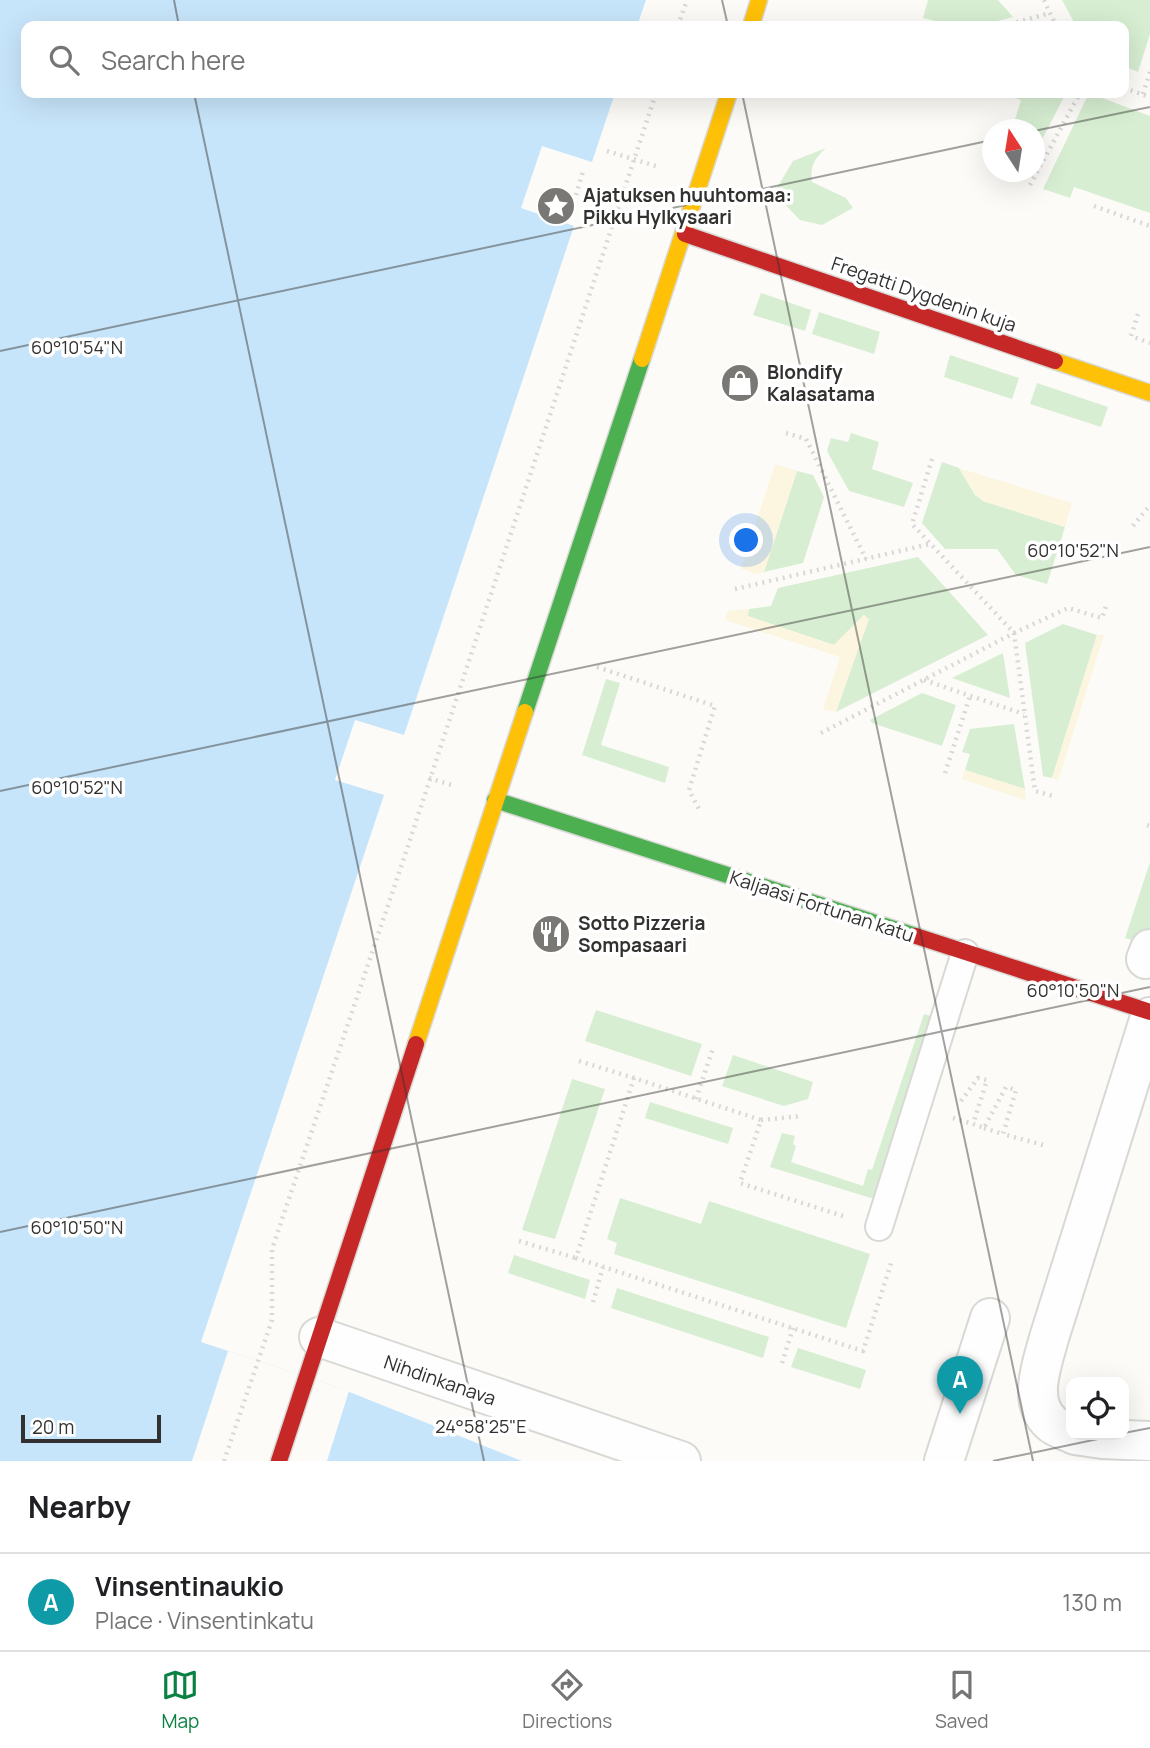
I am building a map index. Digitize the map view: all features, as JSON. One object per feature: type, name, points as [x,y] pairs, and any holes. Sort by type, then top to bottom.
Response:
[{"type":"street","points":[[753,21],[759,0]]},
{"type":"street","points":[[279,1461],[495,800],[685,234],[727,98]]},
{"type":"street","name":"Fregatti Dygdenin kuja","points":[[685,234],[1150,393]]},
{"type":"street","name":"Kaljaasi Fortunan katu","points":[[495,800],[1150,1012]]},
{"type":"street","points":[[1066,1430],[1052,1423],[1040,1406],[1038,1386],[1048,1338],[1150,1017]]},
{"type":"street","points":[[944,1461],[990,1318]]},
{"type":"street","name":"Nihdinkanava","points":[[319,1337],[681,1461]]},
{"type":"street","points":[[1126,1440],[1150,1441]]},
{"type":"lane","points":[[879,1227],[965,953]]},
{"type":"path","points":[[680,21],[687,0]]},
{"type":"path","points":[[1044,0],[1054,21]]},
{"type":"path","points":[[1021,21],[1050,13]]},
{"type":"path","points":[[1143,94],[1150,72]]},
{"type":"path","points":[[1129,90],[1150,97]]},
{"type":"path","points":[[224,1461],[272,1320],[272,1249],[654,98]]},
{"type":"path","points":[[1030,185],[1077,98]]},
{"type":"path","points":[[607,151],[634,159]]},
{"type":"path","points":[[576,195],[584,168]]},
{"type":"path","points":[[1094,206],[1150,226]]},
{"type":"path","points":[[1138,314],[1131,336],[1150,343]]},
{"type":"path","points":[[786,433],[806,439],[866,559]]},
{"type":"path","points":[[932,459],[912,524],[1013,633],[1035,791],[1053,796]]},
{"type":"path","points":[[1133,526],[1150,505]]},
{"type":"path","points":[[735,589],[931,544]]},
{"type":"path","points":[[821,733],[1013,633],[1068,608],[1102,618],[1107,603]]},
{"type":"path","points":[[597,667],[715,706],[689,790],[700,811]]},
{"type":"path","points":[[924,680],[1024,714]]},
{"type":"path","points":[[944,773],[970,696]]},
{"type":"path","points":[[696,1098],[713,1048]]},
{"type":"path","points":[[579,1061],[761,1120],[802,1116]]},
{"type":"path","points":[[973,1125],[987,1080],[978,1077],[948,1117],[973,1125],[1003,1134],[1043,1145]]},
{"type":"path","points":[[576,1258],[634,1079]]},
{"type":"path","points":[[984,1128],[1006,1087],[1016,1090],[1003,1134]]},
{"type":"path","points":[[519,1241],[863,1351],[900,1234],[740,1184],[761,1120]]},
{"type":"path","points":[[593,1302],[603,1267]]},
{"type":"path","points":[[782,1363],[793,1328]]},
{"type":"green space","points":[[928,0],[998,0],[1013,17],[996,21],[936,21],[923,18]]},
{"type":"green space","points":[[1062,0],[1150,0],[1150,34],[1138,72],[1129,68],[1129,21],[1073,21]]},
{"type":"green space","points":[[1014,98],[1063,98],[1045,134],[1045,119],[1015,119],[1021,100]]},
{"type":"green space","points":[[1087,98],[1102,98],[1150,116],[1150,213],[1074,187],[1070,198],[1043,189]]},
{"type":"green space","points":[[826,148],[814,163],[812,182],[846,198],[853,208],[822,225],[800,220],[774,193],[793,161]]},
{"type":"green space","points":[[761,293],[811,310],[805,331],[753,315]]},
{"type":"green space","points":[[819,312],[880,332],[874,354],[812,334]]},
{"type":"green space","points":[[950,355],[1019,378],[1012,399],[944,377]]},
{"type":"green space","points":[[1037,383],[1108,407],[1101,427],[1030,404]]},
{"type":"green space","points":[[851,433],[879,442],[872,469],[913,483],[904,507],[849,491],[827,451],[831,438],[848,442]]},
{"type":"green space","points":[[942,462],[959,468],[975,495],[983,501],[1065,527],[1047,584],[1016,575],[997,549],[945,549],[922,523]]},
{"type":"green space","points":[[797,471],[813,475],[824,497],[803,563],[764,572]]},
{"type":"green space","points":[[918,557],[988,635],[836,712],[868,619],[864,615],[834,645],[747,616],[749,609],[771,606],[778,588]]},
{"type":"green space","points":[[1063,624],[1097,635],[1052,778],[1043,776],[1025,643]]},
{"type":"green space","points":[[1003,653],[1010,698],[952,678]]},
{"type":"green space","points":[[606,679],[620,683],[601,745],[669,767],[665,783],[582,755]]},
{"type":"green space","points":[[922,693],[956,705],[942,746],[872,723],[870,720]]},
{"type":"green space","points":[[1014,724],[1025,789],[965,770],[970,754],[962,752],[970,729]]},
{"type":"green space","points":[[1150,862],[1150,946],[1125,938]]},
{"type":"green space","points":[[596,1010],[702,1044],[691,1076],[585,1041]]},
{"type":"green space","points":[[924,1014],[934,1017],[874,1199],[770,1167],[782,1133],[795,1136],[793,1144],[796,1146],[791,1162],[863,1186],[868,1169],[872,1170]]},
{"type":"green space","points":[[733,1055],[813,1082],[808,1099],[784,1106],[722,1086]]},
{"type":"green space","points":[[572,1079],[605,1089],[555,1239],[522,1230]]},
{"type":"green space","points":[[650,1102],[733,1128],[728,1144],[645,1118]]},
{"type":"green space","points":[[620,1198],[701,1224],[709,1201],[870,1254],[846,1328],[614,1254],[617,1243],[607,1239]]},
{"type":"green space","points":[[514,1255],[590,1280],[585,1299],[508,1273]]},
{"type":"green space","points":[[617,1288],[769,1337],[763,1358],[611,1308]]},
{"type":"green space","points":[[798,1348],[866,1370],[860,1389],[791,1367]]},
{"type":"sand","points":[[775,464],[797,471],[764,572],[757,574],[741,569]]},
{"type":"sand","points":[[959,468],[1072,503],[1065,527],[983,501],[976,495]]},
{"type":"sand","points":[[749,609],[748,616],[834,645],[864,615],[869,619],[836,712],[823,709],[840,657],[725,620],[728,611]]},
{"type":"sand","points":[[1097,635],[1104,635],[1058,781],[1052,778]]},
{"type":"sand","points":[[965,770],[1025,789],[1026,800],[962,779]]},
{"type":"water","points":[[0,0],[646,0],[639,21],[21,21],[21,98],[613,98],[592,162],[542,146],[521,208],[574,226],[404,735],[355,720],[335,780],[384,795],[201,1342],[337,1387],[522,1461],[0,1461]]},
{"type":"pier","points":[[228,1351],[349,1391],[327,1461],[192,1461]]},
{"type":"traffic: fast","points":[[525,712],[642,359]]},
{"type":"traffic: fast","points":[[495,800],[916,936]]},
{"type":"traffic: slow","points":[[753,21],[759,0]]},
{"type":"traffic: slow","points":[[642,359],[727,98]]},
{"type":"traffic: slow","points":[[1055,361],[1150,393]]},
{"type":"traffic: slow","points":[[416,1044],[525,712]]},
{"type":"traffic: jam","points":[[685,234],[1055,361]]},
{"type":"traffic: jam","points":[[916,936],[1150,1012]]},
{"type":"traffic: jam","points":[[279,1461],[416,1044]]},
{"type":"place","name":"Ajatuksen huuhtomaa: Pikku Hylkysaari","points":[[556,206]]},
{"type":"place","name":"Blondify Kalasatama","points":[[740,383]]},
{"type":"place","name":"Sotto Pizzeria Sompasaari","points":[[551,934]]},
{"type":"place","name":"Vinsentinaukio","points":[[960,1414]]}]
